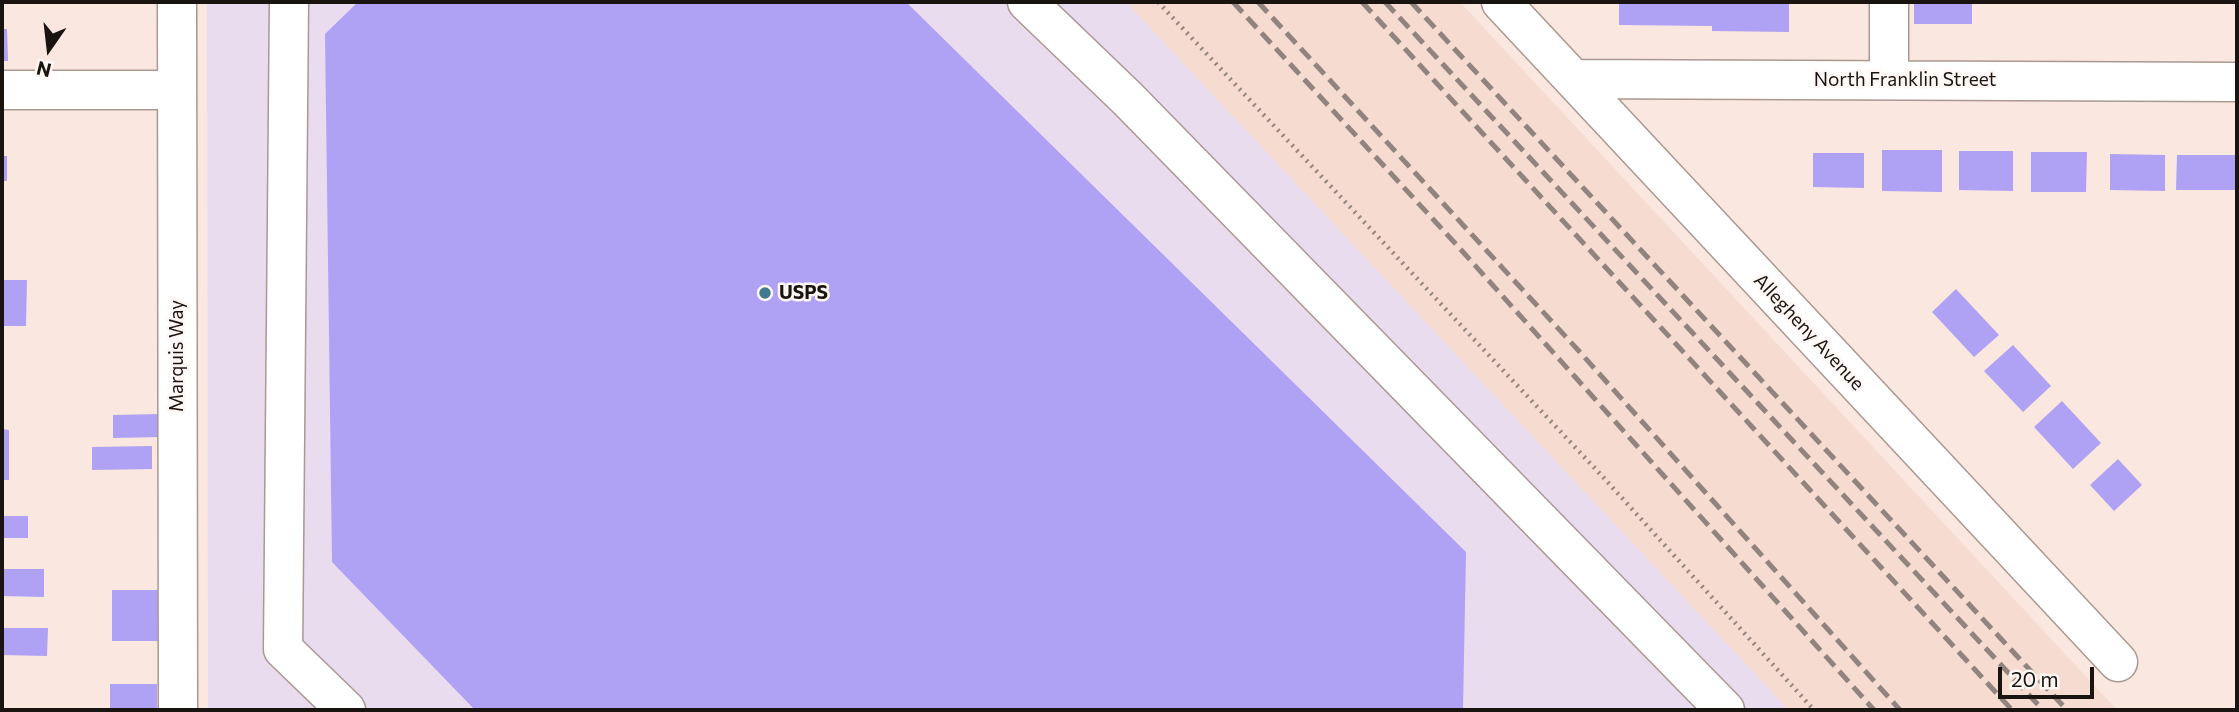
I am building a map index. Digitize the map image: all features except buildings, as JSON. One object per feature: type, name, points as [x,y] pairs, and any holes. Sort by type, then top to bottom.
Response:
[{"type":"street","name":"Marquis Way","points":[[177,2],[178,710]]},
{"type":"street","points":[[289,2],[283,649],[346,710]]},
{"type":"street","points":[[1027,2],[1128,99],[1725,710]]},
{"type":"street","name":"Allegheny Avenue","points":[[1501,2],[2118,662]]},
{"type":"street","points":[[1889,2],[1889,80]]},
{"type":"street","name":"North Franklin Street","points":[[1573,79],[2237,82]]},
{"type":"street","points":[[2,90],[177,90]]},
{"type":"path","points":[[1157,2],[1603,477],[1814,710]]},
{"type":"shaded area","name":"USPS","points":[[207,2],[1126,2],[1789,710],[208,710]]},
{"type":"shaded area","points":[[1126,2],[1460,2],[2117,710],[1789,710]]},
{"type":"railway","points":[[1233,2],[1454,242],[1874,710]]},
{"type":"railway","points":[[1258,2],[1578,350],[1900,710]]},
{"type":"railway","points":[[1362,2],[2012,710]]},
{"type":"railway","points":[[1385,2],[2043,710]]},
{"type":"railway","points":[[1411,2],[2067,710]]},
{"type":"place","name":"USPS","points":[[765,293]]}]
